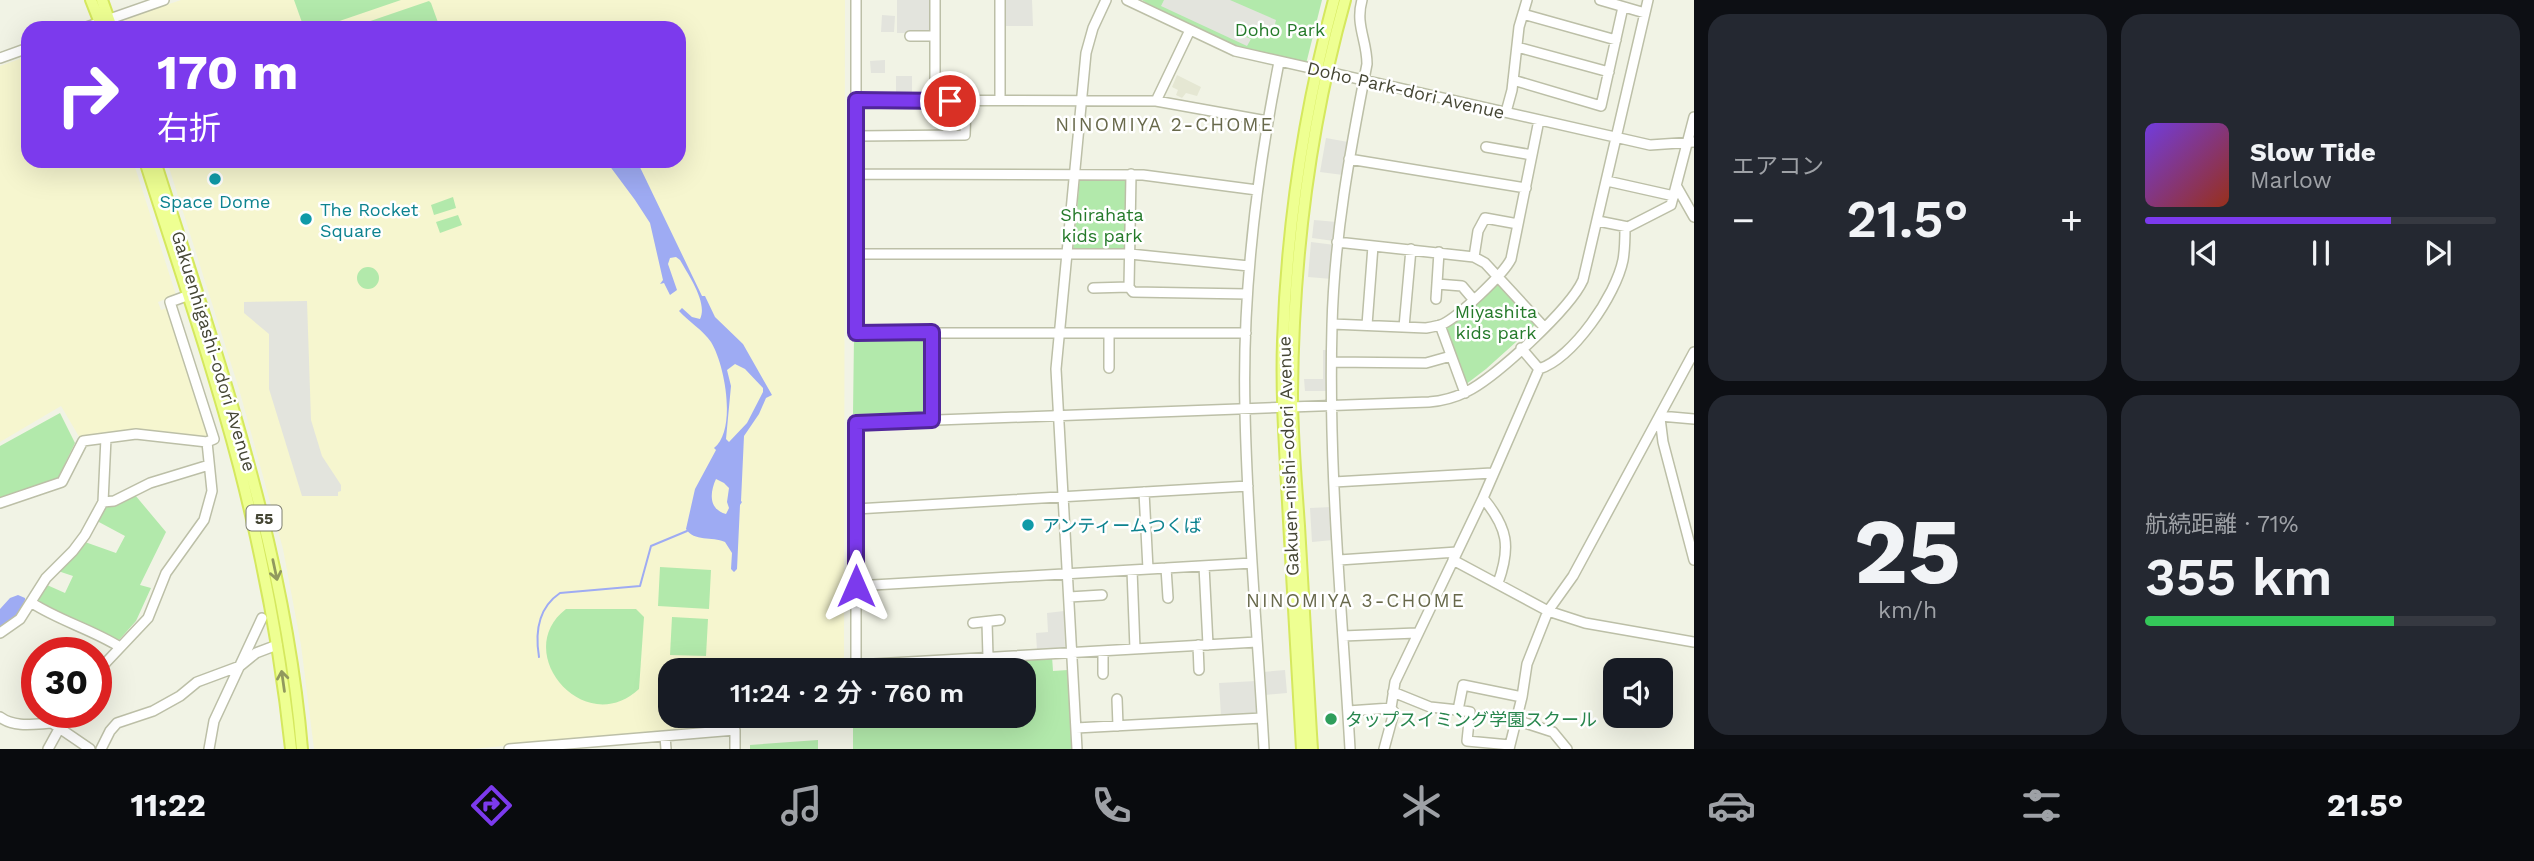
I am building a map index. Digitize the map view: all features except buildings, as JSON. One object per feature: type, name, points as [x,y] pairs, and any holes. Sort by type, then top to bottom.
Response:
[{"type":"main road","points":[[91,0],[103,21]]},
{"type":"main road","points":[[102,0],[105,21]]},
{"type":"main road","name":"Gakuen-nishi-odori Avenue","points":[[1312,749],[1283,341],[1300,156],[1321,71],[1334,0]]},
{"type":"main road","name":"Gakuen-nishi-odori Avenue","points":[[1321,71],[1345,0]]},
{"type":"main road","name":"Gakuenhigashi-odori Avenue","points":[[148,168],[193,294],[262,508],[293,666],[302,749]]},
{"type":"main road","name":"Gakuenhigashi-odori Avenue","points":[[157,168],[193,294],[260,554],[277,645],[291,749]]},
{"type":"main road","name":"Gakuen-nishi-odori Avenue","points":[[1288,407],[1302,749]]},
{"type":"street","points":[[112,21],[164,0]]},
{"type":"street","points":[[856,0],[856,333],[1246,333]]},
{"type":"street","points":[[935,0],[935,101]]},
{"type":"street","points":[[1000,0],[1000,100]]},
{"type":"street","points":[[1077,749],[1056,369],[1080,100],[1089,41],[1106,0]]},
{"type":"street","name":"Doho Park-dori Avenue","points":[[1127,0],[1235,51],[1617,138],[1658,145],[1691,142]]},
{"type":"street","points":[[1350,749],[1334,482],[1332,324],[1338,242],[1367,54],[1358,18],[1362,0]]},
{"type":"street","points":[[1506,113],[1527,0]]},
{"type":"street","points":[[1600,0],[1645,13]]},
{"type":"street","points":[[1257,642],[856,664],[856,423],[1429,402],[1465,393],[1487,378],[1544,327],[1569,304],[1580,288],[1589,264],[1648,0]]},
{"type":"street","points":[[1513,80],[1601,106],[1623,6]]},
{"type":"street","points":[[1523,14],[1616,40]]},
{"type":"street","points":[[1156,101],[1190,30]]},
{"type":"street","points":[[910,36],[935,36]]},
{"type":"street","points":[[1517,47],[1609,72]]},
{"type":"street","points":[[0,58],[21,50]]},
{"type":"street","points":[[1264,749],[1248,486],[1246,333],[1249,266],[1257,190],[1279,62]]},
{"type":"street","points":[[856,100],[1156,101],[1267,121]]},
{"type":"street","points":[[857,136],[965,135],[966,101]]},
{"type":"street","points":[[1598,221],[1625,227],[1668,208],[1691,142],[1694,117]]},
{"type":"street","points":[[1332,324],[1426,328],[1440,326],[1453,318],[1498,276],[1511,259],[1539,120]]},
{"type":"street","points":[[1486,147],[1532,155]]},
{"type":"street","points":[[1349,159],[1526,188]]},
{"type":"street","points":[[858,174],[1131,174],[1257,190]]},
{"type":"street","points":[[1131,174],[1129,287],[1133,292],[1247,294]]},
{"type":"street","points":[[1607,181],[1675,191],[1694,217]]},
{"type":"street","points":[[1474,257],[1478,231],[1485,218],[1518,224]]},
{"type":"street","points":[[1384,749],[1394,712],[1391,708],[1395,682],[1416,633],[1483,498],[1539,369],[1549,366],[1597,317],[1623,262],[1625,227]]},
{"type":"street","points":[[1338,242],[1474,257],[1485,263],[1544,327]]},
{"type":"street","points":[[1367,325],[1373,246]]},
{"type":"street","points":[[1404,327],[1411,249]]},
{"type":"street","points":[[1436,299],[1439,252]]},
{"type":"street","points":[[857,254],[1130,254],[1249,266]]},
{"type":"street","points":[[1437,284],[1462,286],[1473,299]]},
{"type":"street","points":[[1093,288],[1129,287]]},
{"type":"street","points":[[0,503],[57,486],[67,476],[83,441],[135,434],[207,442],[214,439],[170,302],[193,294]]},
{"type":"street","points":[[1440,326],[1465,393]]},
{"type":"street","points":[[932,332],[932,420]]},
{"type":"street","points":[[1109,333],[1109,368]]},
{"type":"street","points":[[1521,348],[1539,369]]},
{"type":"street","points":[[1332,362],[1426,363],[1451,356]]},
{"type":"street","points":[[1393,692],[1430,707],[1469,712],[1467,741],[1510,747],[1527,664],[1548,611],[1573,576],[1693,356]]},
{"type":"street","points":[[1660,416],[1694,419]]},
{"type":"street","points":[[1660,416],[1663,442],[1694,560]]},
{"type":"street","points":[[0,634],[13,626],[32,603],[46,578],[73,551],[103,502],[106,438]]},
{"type":"street","points":[[112,656],[148,618],[166,573],[204,520],[212,491],[207,442]]},
{"type":"street","points":[[103,502],[114,501],[150,483],[209,465]]},
{"type":"street","points":[[1334,482],[1492,473]]},
{"type":"street","points":[[856,509],[1248,486]]},
{"type":"street","points":[[1144,492],[1148,569]]},
{"type":"street","points":[[1483,498],[1493,510],[1508,551],[1499,583]]},
{"type":"street","points":[[1339,560],[1455,556],[1548,611],[1585,624],[1694,642]]},
{"type":"street","points":[[856,586],[1252,563]]},
{"type":"street","points":[[1199,670],[1203,645],[1203,566]]},
{"type":"street","points":[[1166,568],[1168,597]]},
{"type":"street","points":[[1132,570],[1135,649]]},
{"type":"street","points":[[1069,597],[1102,595]]},
{"type":"street","points":[[32,603],[55,618],[86,628],[120,647]]},
{"type":"street","points":[[209,749],[214,721],[262,618]]},
{"type":"street","points":[[973,623],[1000,621]]},
{"type":"street","points":[[987,622],[988,657]]},
{"type":"street","points":[[1343,636],[1416,633]]},
{"type":"street","points":[[101,749],[117,723],[153,711],[180,696],[197,682],[240,666],[256,653],[277,645]]},
{"type":"street","points":[[1102,650],[1103,674]]},
{"type":"street","points":[[1458,710],[1463,685],[1522,697]]},
{"type":"street","points":[[1117,699],[1118,726]]},
{"type":"street","points":[[1348,711],[1391,708]]},
{"type":"street","points":[[0,717],[7,722],[21,725]]},
{"type":"street","points":[[1076,729],[1262,718]]},
{"type":"street","points":[[1516,720],[1553,732],[1567,749]]},
{"type":"street","points":[[48,749],[54,728]]},
{"type":"street","points":[[58,728],[90,749]]},
{"type":"street","points":[[509,749],[735,730],[735,749]]},
{"type":"street","points":[[665,736],[666,749]]},
{"type":"shaded area","points":[[181,0],[845,0],[844,658],[658,658],[658,728],[708,728],[471,749],[314,749],[301,645],[283,549],[239,389],[169,168],[686,168],[686,21],[125,21]]},
{"type":"shaded area","points":[[897,0],[931,0],[930,33],[897,33]]},
{"type":"shaded area","points":[[1004,0],[1032,0],[1033,26],[1004,26]]},
{"type":"shaded area","points":[[1164,0],[1230,0],[1276,20],[1272,36],[1268,37],[1250,29],[1246,37],[1251,39],[1247,46],[1161,6]]},
{"type":"shaded area","points":[[882,15],[895,16],[894,32],[881,32]]},
{"type":"shaded area","points":[[21,58],[21,168],[135,168],[176,295],[158,302],[161,310],[169,308],[210,432],[209,437],[204,439],[136,431],[81,440],[61,406],[0,442],[0,66]]},
{"type":"shaded area","points":[[885,60],[885,73],[871,73],[870,61]]},
{"type":"shaded area","points":[[1177,75],[1201,87],[1197,96],[1186,93],[1182,98],[1176,95],[1178,90],[1172,87]]},
{"type":"shaded area","points":[[896,76],[912,76],[912,97],[896,97]]},
{"type":"shaded area","points":[[1326,138],[1348,142],[1343,175],[1320,172]]},
{"type":"shaded area","points":[[1314,220],[1337,222],[1334,241],[1312,238]]},
{"type":"shaded area","points":[[1311,242],[1335,245],[1332,279],[1308,277]]},
{"type":"shaded area","points":[[307,301],[311,420],[322,456],[341,485],[338,496],[302,496],[269,389],[269,334],[244,313],[244,302]]},
{"type":"shaded area","points":[[1323,350],[1328,350],[1328,391],[1305,391],[1304,379],[1323,379]]},
{"type":"shaded area","points":[[1332,507],[1333,540],[1312,542],[1310,508]]},
{"type":"shaded area","points":[[1064,611],[1065,649],[1037,651],[1036,633],[1048,632],[1047,613]]},
{"type":"shaded area","points":[[1285,670],[1287,693],[1265,695],[1263,672]]},
{"type":"shaded area","points":[[1256,681],[1258,713],[1221,716],[1219,683]]},
{"type":"green space","points":[[294,0],[401,0],[340,21],[302,21]]},
{"type":"green space","name":"Doho Park","points":[[1142,0],[1322,0],[1306,64],[1242,50],[1160,12]]},
{"type":"green space","points":[[429,1],[437,21],[370,21]]},
{"type":"green space","name":"Shirahata kids park","points":[[1080,177],[1126,177],[1129,180],[1126,251],[1073,251]]},
{"type":"green space","points":[[453,197],[456,208],[434,215],[431,205]]},
{"type":"green space","points":[[458,215],[462,225],[440,233],[436,222]]},
{"type":"green space","points":[[368,267],[376,270],[379,278],[376,286],[368,289],[360,286],[357,278],[360,270]]},
{"type":"green space","name":"Miyashita kids park","points":[[1499,282],[1537,323],[1465,385],[1444,328]]},
{"type":"green space","points":[[926,335],[929,338],[928,413],[853,414],[854,336]]},
{"type":"green space","points":[[60,413],[75,443],[57,480],[0,499],[0,446]]},
{"type":"green space","points":[[135,495],[166,532],[140,585],[151,588],[136,621],[119,640],[38,601],[47,585],[65,593],[73,576],[58,571],[85,542],[116,553],[125,536],[97,521],[105,505]]},
{"type":"green space","points":[[660,567],[711,570],[709,609],[658,606]]},
{"type":"green space","points":[[566,609],[636,609],[644,617],[639,689],[618,702],[597,704],[577,697],[561,684],[550,667],[546,647],[551,627]]},
{"type":"green space","points":[[672,617],[708,619],[706,656],[670,655]]},
{"type":"green space","points":[[1052,656],[1053,671],[1068,670],[1072,749],[853,749],[853,728],[1036,728],[1036,658],[1019,658]]},
{"type":"green space","points":[[818,740],[818,749],[750,749],[750,745]]},
{"type":"water","points":[[611,168],[640,168],[702,296],[705,296],[715,317],[743,344],[772,395],[766,398],[744,436],[742,502],[737,569],[734,572],[731,569],[732,553],[725,542],[694,536],[686,529],[695,489],[725,427],[726,397],[721,366],[711,342],[679,311],[682,308],[692,317],[700,319],[700,298],[676,257],[670,258],[668,264],[677,290],[670,295],[664,283],[660,284],[663,280],[650,223]],"holes":[[[735,364],[745,369],[763,388],[763,392],[747,423],[729,442],[726,439],[731,386],[727,370]],[[716,479],[729,488],[729,508],[726,514],[720,512],[712,500]]]},
{"type":"water","points":[[18,595],[25,600],[18,615],[0,629],[0,609],[10,598]]},
{"type":"waterway","points":[[539,657],[540,622],[547,606],[560,593],[640,586],[651,546],[687,531]]},
{"type":"place","name":"Space Dome","points":[[215,179]]},
{"type":"place","name":"The Rocket Square","points":[[306,219]]},
{"type":"place","name":"アンティームつくば","points":[[1028,525]]},
{"type":"place","name":"タップスイミング学園スクール","points":[[1331,719]]},
{"type":"district","name":"NINOMIYA 2-CHOME","points":[[1165,124]]},
{"type":"district","name":"NINOMIYA 3-CHOME","points":[[1356,600]]},
{"type":"route","points":[[856,586],[856,423],[932,420],[932,332],[856,333],[856,100],[950,101]]}]
